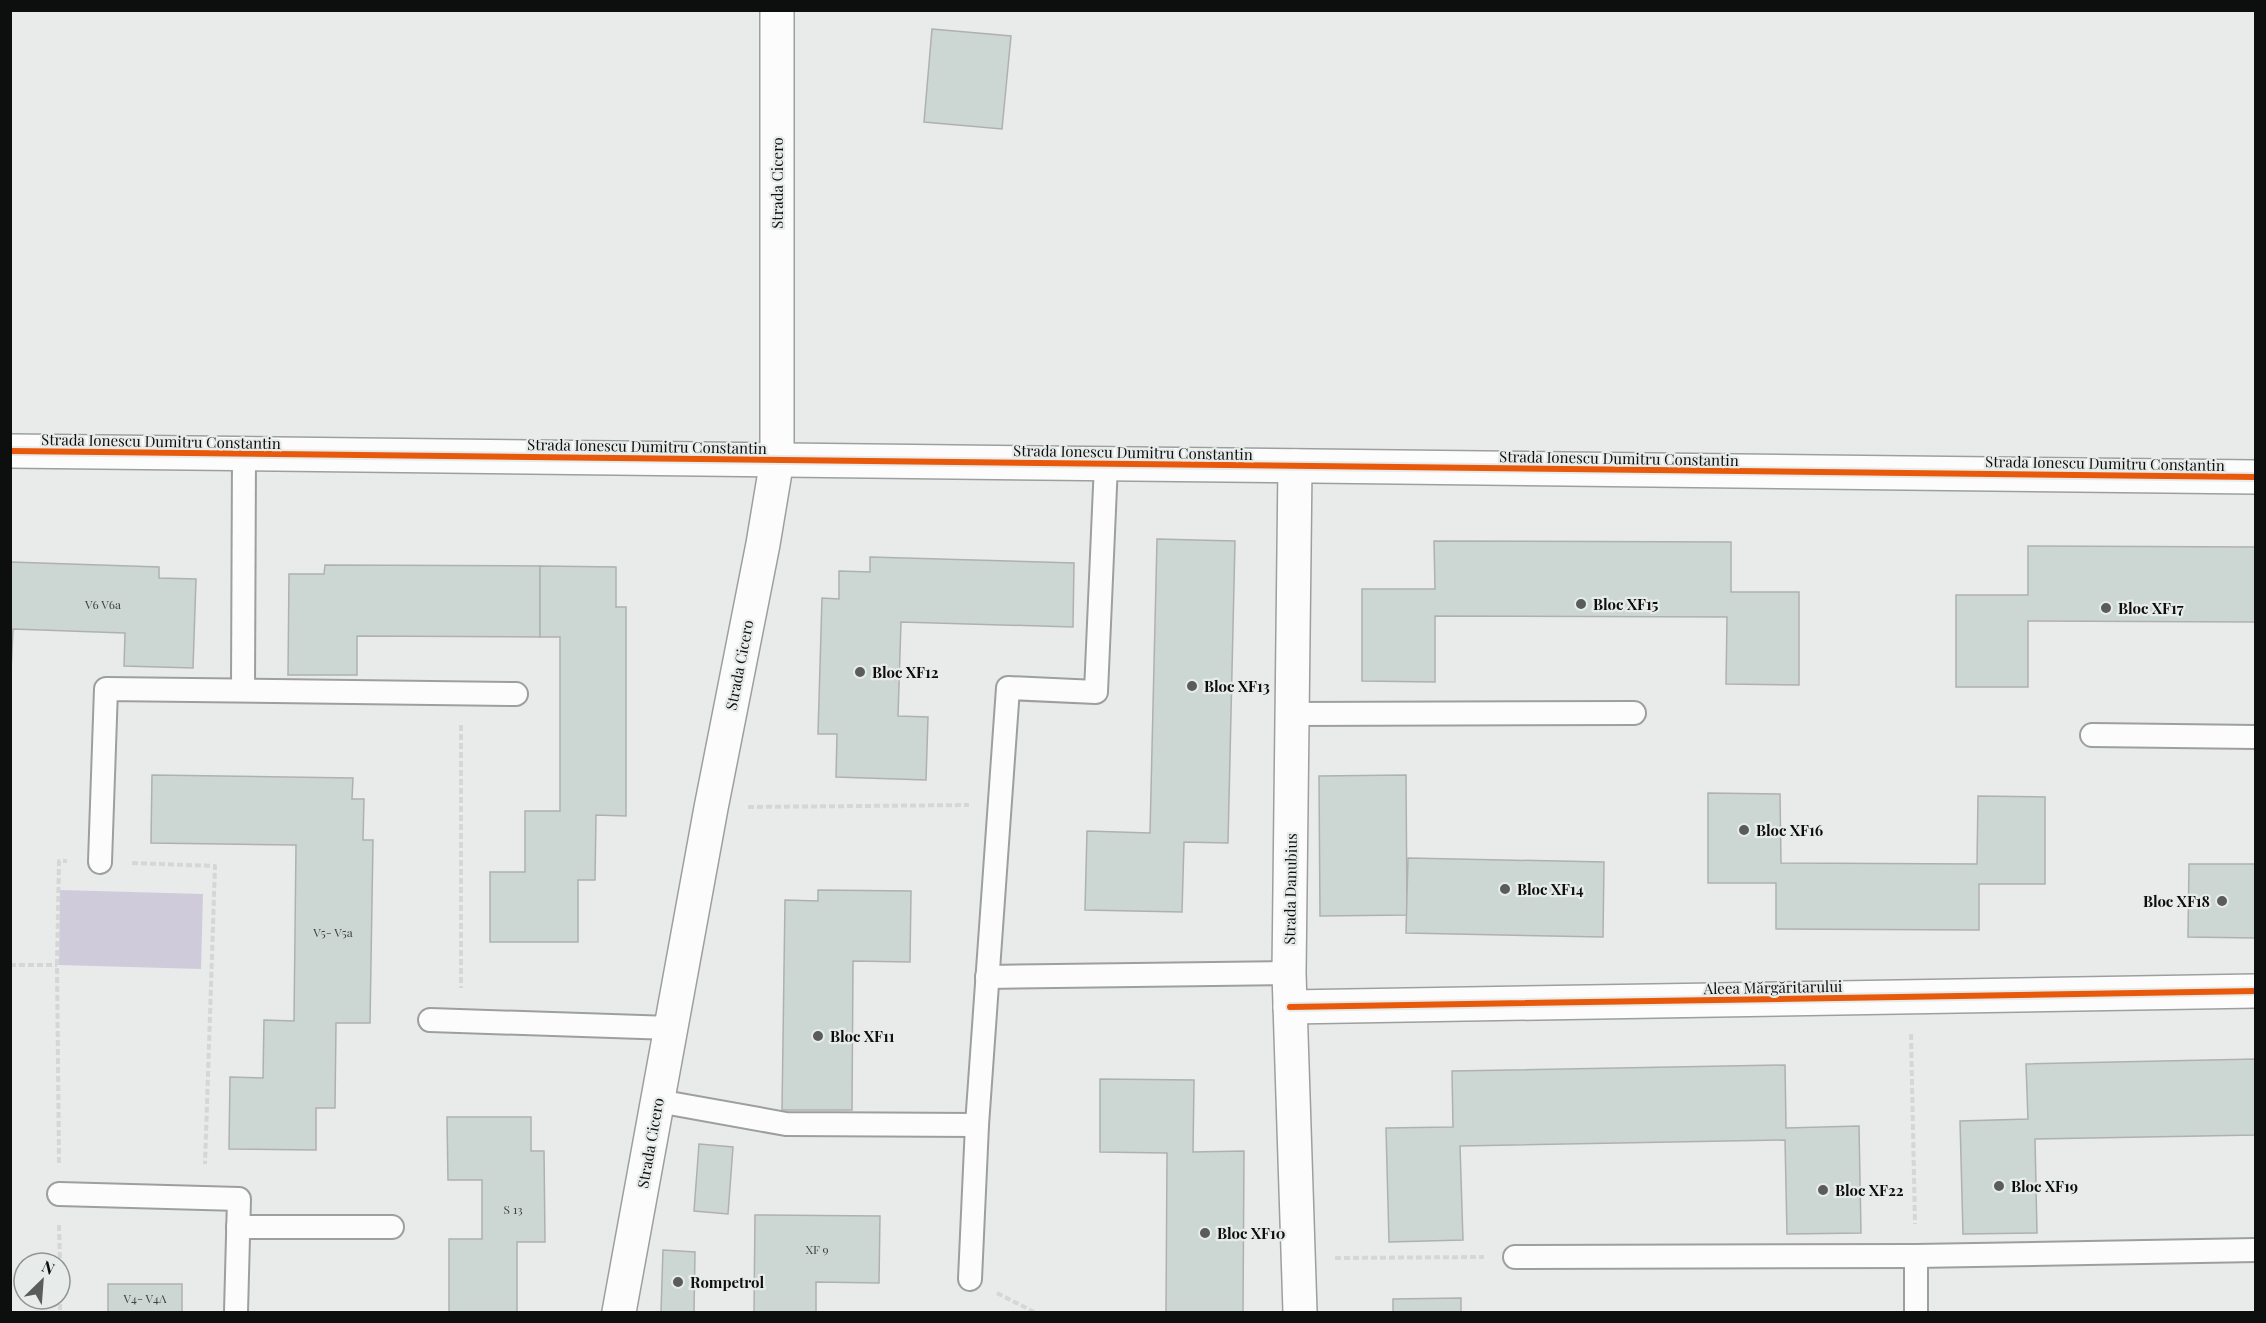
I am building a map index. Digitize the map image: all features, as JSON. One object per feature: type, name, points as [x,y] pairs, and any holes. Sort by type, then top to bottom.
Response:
[{"type":"street","name":"Strada Cicero","points":[[619,1312],[777,460],[777,10]]},
{"type":"street","name":"Strada Ionescu Dumitru Constantin","points":[[10,451],[2256,477]]},
{"type":"street","name":"Strada Danubius","points":[[1295,466],[1288,973],[1300,1312]]},
{"type":"street","name":"Aleea Mărgăritarului","points":[[1290,1007],[2256,991]]},
{"type":"lane","points":[[243,690],[244,454]]},
{"type":"lane","points":[[970,1279],[977,1125],[1008,688],[1096,692],[1106,464]]},
{"type":"lane","points":[[100,862],[106,689],[516,694]]},
{"type":"lane","points":[[1292,714],[1634,713]]},
{"type":"lane","points":[[2092,735],[2256,737]]},
{"type":"lane","points":[[987,977],[1288,973]]},
{"type":"lane","points":[[430,1020],[671,1028]]},
{"type":"lane","points":[[658,1101],[786,1124],[977,1125]]},
{"type":"lane","points":[[59,1194],[238,1199],[236,1312]]},
{"type":"lane","points":[[238,1227],[392,1227]]},
{"type":"lane","points":[[1515,1257],[1916,1256],[2256,1250]]},
{"type":"lane","points":[[1916,1256],[1916,1312]]},
{"type":"path","points":[[460,693],[462,1022]]},
{"type":"path","points":[[711,808],[1000,804]]},
{"type":"path","points":[[60,1251],[57,965],[59,861],[215,866],[204,1198]]},
{"type":"path","points":[[10,965],[57,965]]},
{"type":"path","points":[[1910,997],[1916,1256]]},
{"type":"path","points":[[1298,1258],[1515,1257]]},
{"type":"path","points":[[970,1279],[1034,1312]]},
{"type":"shaded area","points":[[60,890],[203,894],[201,969],[59,965]]},
{"type":"building","points":[[932,29],[1011,36],[1002,129],[924,122]]},
{"type":"building","name":"Bloc XF13","points":[[1157,539],[1235,541],[1228,843],[1184,842],[1182,912],[1085,910],[1087,831],[1150,833]]},
{"type":"building","name":"Bloc XF15","points":[[1434,541],[1731,542],[1731,592],[1799,592],[1799,685],[1726,684],[1727,617],[1435,616],[1435,682],[1362,681],[1362,589],[1435,589]]},
{"type":"building","name":"Bloc XF17","points":[[2028,546],[2256,547],[2256,622],[2028,621],[2028,687],[1956,687],[1956,595],[2028,595]]},
{"type":"building","name":"Bloc XF12","points":[[870,557],[1074,563],[1073,627],[901,622],[898,716],[928,717],[926,780],[836,777],[837,734],[818,734],[822,598],[839,599],[839,571],[870,572]]},
{"type":"building","points":[[10,562],[159,567],[159,578],[196,579],[193,668],[124,666],[125,633],[13,629],[10,694]]},
{"type":"building","points":[[325,565],[540,566],[540,637],[357,636],[357,675],[288,675],[289,574],[324,574]]},
{"type":"building","points":[[540,566],[616,567],[616,607],[626,607],[626,816],[596,815],[595,880],[578,880],[578,942],[490,942],[490,872],[525,872],[525,811],[560,811],[560,637],[540,637]]},
{"type":"building","points":[[152,775],[353,778],[352,799],[364,799],[363,840],[373,840],[370,1023],[336,1023],[335,1108],[316,1108],[316,1150],[229,1149],[230,1077],[263,1078],[264,1020],[294,1021],[296,845],[151,843]]},
{"type":"building","points":[[1406,775],[1407,915],[1320,916],[1319,776]]},
{"type":"building","name":"Bloc XF16","points":[[1708,793],[1780,794],[1781,863],[1977,864],[1978,796],[2045,797],[2045,884],[1979,884],[1979,930],[1776,929],[1776,883],[1708,883]]},
{"type":"building","name":"Bloc XF14","points":[[1408,858],[1604,862],[1603,937],[1406,933]]},
{"type":"building","name":"Bloc XF18","points":[[2189,864],[2256,864],[2256,938],[2188,937]]},
{"type":"building","name":"Bloc XF11","points":[[818,890],[911,891],[910,962],[853,961],[852,1110],[782,1110],[785,900],[818,901]]},
{"type":"building","name":"Bloc XF19","points":[[2256,1059],[2256,1135],[2035,1139],[2037,1233],[1963,1234],[1960,1121],[2028,1119],[2026,1064]]},
{"type":"building","name":"Bloc XF22","points":[[1785,1065],[1786,1128],[1859,1126],[1861,1233],[1787,1234],[1785,1140],[1460,1146],[1463,1240],[1389,1242],[1386,1128],[1453,1127],[1452,1071]]},
{"type":"building","name":"Bloc XF10","points":[[1100,1079],[1194,1080],[1193,1152],[1244,1151],[1243,1312],[1166,1312],[1167,1153],[1100,1152]]},
{"type":"building","points":[[447,1117],[531,1117],[531,1151],[544,1151],[545,1242],[517,1242],[517,1312],[449,1312],[449,1239],[482,1239],[482,1180],[448,1180]]},
{"type":"building","points":[[699,1144],[733,1147],[728,1214],[694,1211]]},
{"type":"building","points":[[755,1215],[880,1216],[879,1283],[816,1282],[816,1312],[754,1312]]},
{"type":"building","name":"Rompetrol","points":[[663,1250],[695,1252],[694,1312],[661,1312]]},
{"type":"building","points":[[108,1284],[182,1284],[182,1312],[108,1312]]},
{"type":"building","points":[[1461,1298],[1461,1312],[1393,1312],[1393,1299]]},
{"type":"cycle path","points":[[10,451],[2256,477]]},
{"type":"cycle path","points":[[1290,1007],[2256,991]]},
{"type":"place","name":"Bloc XF15","points":[[1581,604]]},
{"type":"place","name":"Bloc XF17","points":[[2106,608]]},
{"type":"place","name":"Bloc XF12","points":[[860,672]]},
{"type":"place","name":"Bloc XF13","points":[[1192,686]]},
{"type":"place","name":"Bloc XF16","points":[[1744,830]]},
{"type":"place","name":"Bloc XF14","points":[[1505,889]]},
{"type":"place","name":"Bloc XF18","points":[[2222,901]]},
{"type":"place","name":"Bloc XF11","points":[[818,1036]]},
{"type":"place","name":"Bloc XF19","points":[[1999,1186]]},
{"type":"place","name":"Bloc XF22","points":[[1823,1190]]},
{"type":"place","name":"Bloc XF10","points":[[1205,1233]]},
{"type":"place","name":"Rompetrol","points":[[678,1282]]}]
